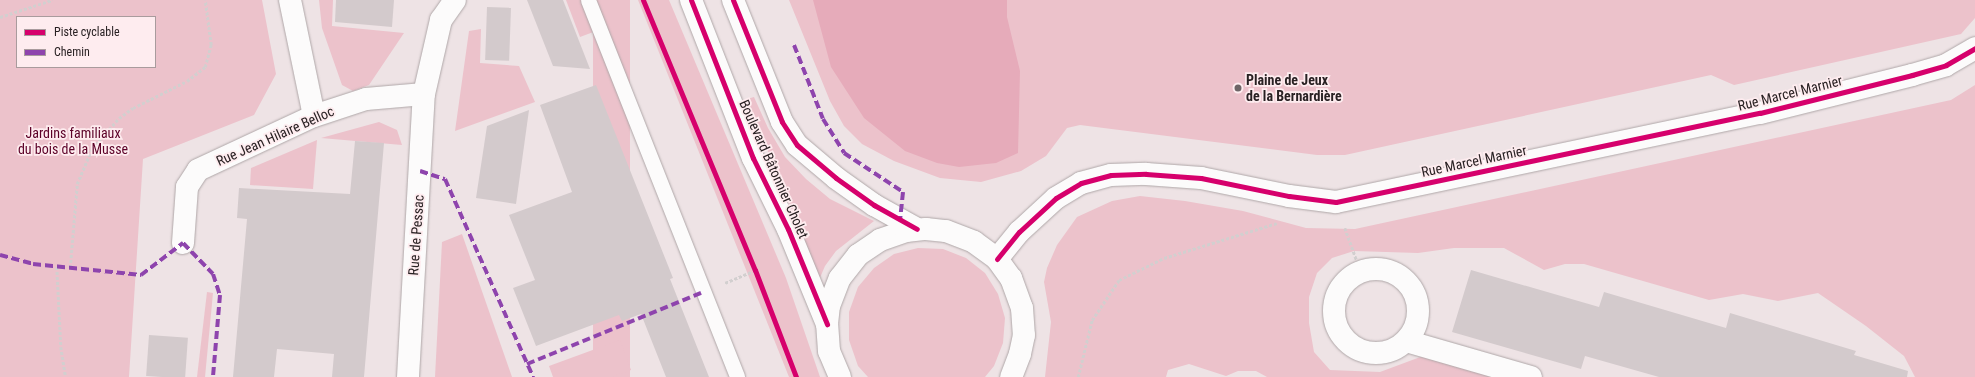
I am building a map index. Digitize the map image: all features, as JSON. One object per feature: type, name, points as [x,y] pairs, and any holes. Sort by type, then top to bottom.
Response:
[{"type":"street","points":[[290,0],[314,116]]},
{"type":"street","points":[[424,94],[441,20],[455,0]]},
{"type":"street","name":"Boulevard Bâtonnier Cholet","points":[[691,0],[753,158],[788,228],[827,324]]},
{"type":"street","name":"Boulevard Bâtonnier Cholet","points":[[733,0],[782,122],[797,144],[836,178],[874,205],[918,229]]},
{"type":"street","name":"Rue Marcel Marnier","points":[[997,259],[1019,232],[1056,198],[1081,183],[1111,175],[1146,174],[1201,178],[1289,196],[1336,202],[1760,113],[1912,75],[1946,64],[1975,48]]},
{"type":"street","name":"Rue Jean Hilaire Belloc","points":[[183,243],[187,187],[198,170],[314,116],[366,100],[424,94]]},
{"type":"street","name":"Rue de Pessac","points":[[408,377],[424,94]]},
{"type":"street","points":[[840,377],[829,351],[827,324],[834,291],[840,278],[854,260],[880,240],[918,229],[940,230],[962,236],[984,248],[997,259],[1016,288],[1024,317],[1022,348],[1011,377]]},
{"type":"street","points":[[1382,270],[1398,275],[1410,287],[1416,297],[1418,315],[1414,330],[1406,341],[1388,352],[1368,353],[1346,342],[1335,320],[1336,299],[1346,282],[1361,272],[1382,270]]},
{"type":"street","points":[[1406,341],[1531,377]]},
{"type":"lane","points":[[588,0],[737,377]]},
{"type":"path","points":[[0,17],[52,0]]},
{"type":"path","points":[[70,268],[77,184],[92,148],[119,118],[133,108],[188,81],[205,67],[211,45],[205,0]]},
{"type":"path","points":[[1336,202],[1361,272]]},
{"type":"path","points":[[1078,377],[1092,320],[1119,280],[1164,258],[1285,220]]},
{"type":"path","points":[[752,262],[758,277]]},
{"type":"path","points":[[57,267],[61,347],[66,377]]},
{"type":"path","points":[[704,292],[755,270]]},
{"type":"green space","name":"Jardins familiaux du bois de la Musse","points":[[0,0],[262,0],[276,74],[254,115],[143,159],[129,377],[0,377]]},
{"type":"green space","points":[[319,0],[333,0],[332,26],[404,33],[369,85],[353,91],[342,85],[322,28]]},
{"type":"green space","points":[[566,0],[584,0],[596,31],[580,37]]},
{"type":"green space","points":[[593,0],[630,0],[630,377],[593,377]]},
{"type":"green space","points":[[638,0],[669,0],[786,278],[820,377],[789,377]]},
{"type":"green space","name":"Plaine de Jeux de la Bernardière","points":[[789,0],[1975,0],[1975,18],[1961,34],[1734,85],[1711,75],[1345,155],[1317,155],[1080,125],[1067,128],[1046,156],[1021,171],[981,182],[940,178],[894,161],[862,144],[844,126],[830,101]]},
{"type":"green space","points":[[481,29],[480,63],[519,66],[535,102],[455,131],[469,31]]},
{"type":"green space","points":[[1975,85],[1975,377],[1915,377],[1904,356],[1866,326],[1818,293],[1778,301],[1743,294],[1709,300],[1584,264],[1565,264],[1544,270],[1504,248],[1454,248],[1418,253],[1354,251],[1332,258],[1317,273],[1309,297],[1309,323],[1314,352],[1330,370],[1380,372],[1423,356],[1493,377],[1267,377],[1256,371],[1238,371],[1226,376],[1189,364],[1168,370],[1166,377],[1045,377],[1051,322],[1044,282],[1047,268],[1057,245],[1077,217],[1112,201],[1140,196],[1185,201],[1243,211],[1306,228],[1355,229],[1951,100]]},
{"type":"green space","points":[[754,97],[768,128],[785,157],[806,179],[830,199],[874,221],[836,251],[825,266],[819,280],[747,99]]},
{"type":"green space","points":[[379,122],[397,130],[402,145],[321,138]]},
{"type":"green space","points":[[317,140],[313,189],[250,185],[251,168]]},
{"type":"green space","points":[[462,234],[512,377],[435,377],[442,242]]},
{"type":"green space","points":[[918,248],[943,249],[966,258],[985,273],[998,294],[1005,318],[1003,343],[994,366],[985,377],[868,377],[858,366],[849,340],[849,312],[858,287],[874,268],[894,254]]},
{"type":"green space","points":[[207,292],[213,293],[205,377],[197,377]]},
{"type":"green space","points":[[620,340],[631,370],[611,377],[553,377],[549,366]]},
{"type":"shaded area","points":[[813,0],[1007,0],[1007,17],[1020,71],[1018,153],[996,163],[959,167],[937,163],[905,151],[864,118],[831,67]]},
{"type":"building","points":[[336,0],[394,0],[392,27],[335,22]]},
{"type":"building","points":[[527,0],[563,0],[590,69],[553,66]]},
{"type":"building","points":[[487,7],[511,8],[509,61],[485,60]]},
{"type":"building","points":[[596,85],[673,278],[670,279],[709,377],[666,377],[641,314],[622,321],[619,315],[536,346],[513,288],[535,280],[509,215],[572,192],[540,105]]},
{"type":"building","points":[[529,110],[516,204],[476,198],[487,126]]},
{"type":"building","points":[[355,141],[384,143],[364,377],[332,377],[334,354],[277,349],[274,377],[233,377],[247,219],[237,218],[239,188],[350,194]]},
{"type":"building","points":[[1471,270],[1599,307],[1604,292],[1726,328],[1730,313],[1856,351],[1854,355],[1908,371],[1907,377],[1659,377],[1585,356],[1581,369],[1452,332]]},
{"type":"building","points":[[149,335],[188,338],[185,377],[146,376]]},
{"type":"marked path","points":[[794,45],[823,119],[844,153],[903,192],[900,220]]},
{"type":"marked path","points":[[420,171],[445,179],[533,377]]},
{"type":"marked path","points":[[0,255],[33,264],[141,275],[183,243],[213,274],[220,295],[213,377]]},
{"type":"marked path","points":[[527,364],[703,292]]},
{"type":"cycle path","points":[[643,0],[755,270],[796,377]]},
{"type":"cycle path","points":[[691,0],[753,158],[788,229],[827,324]]},
{"type":"cycle path","points":[[733,0],[782,122],[797,145],[836,178],[874,205],[917,229]]},
{"type":"cycle path","points":[[997,259],[1019,232],[1056,198],[1081,183],[1111,175],[1146,174],[1201,178],[1289,196],[1336,202],[1760,113],[1946,65],[1975,48]]},
{"type":"place","name":"Plaine de Jeux de la Bernardière","points":[[1238,88]]}]
